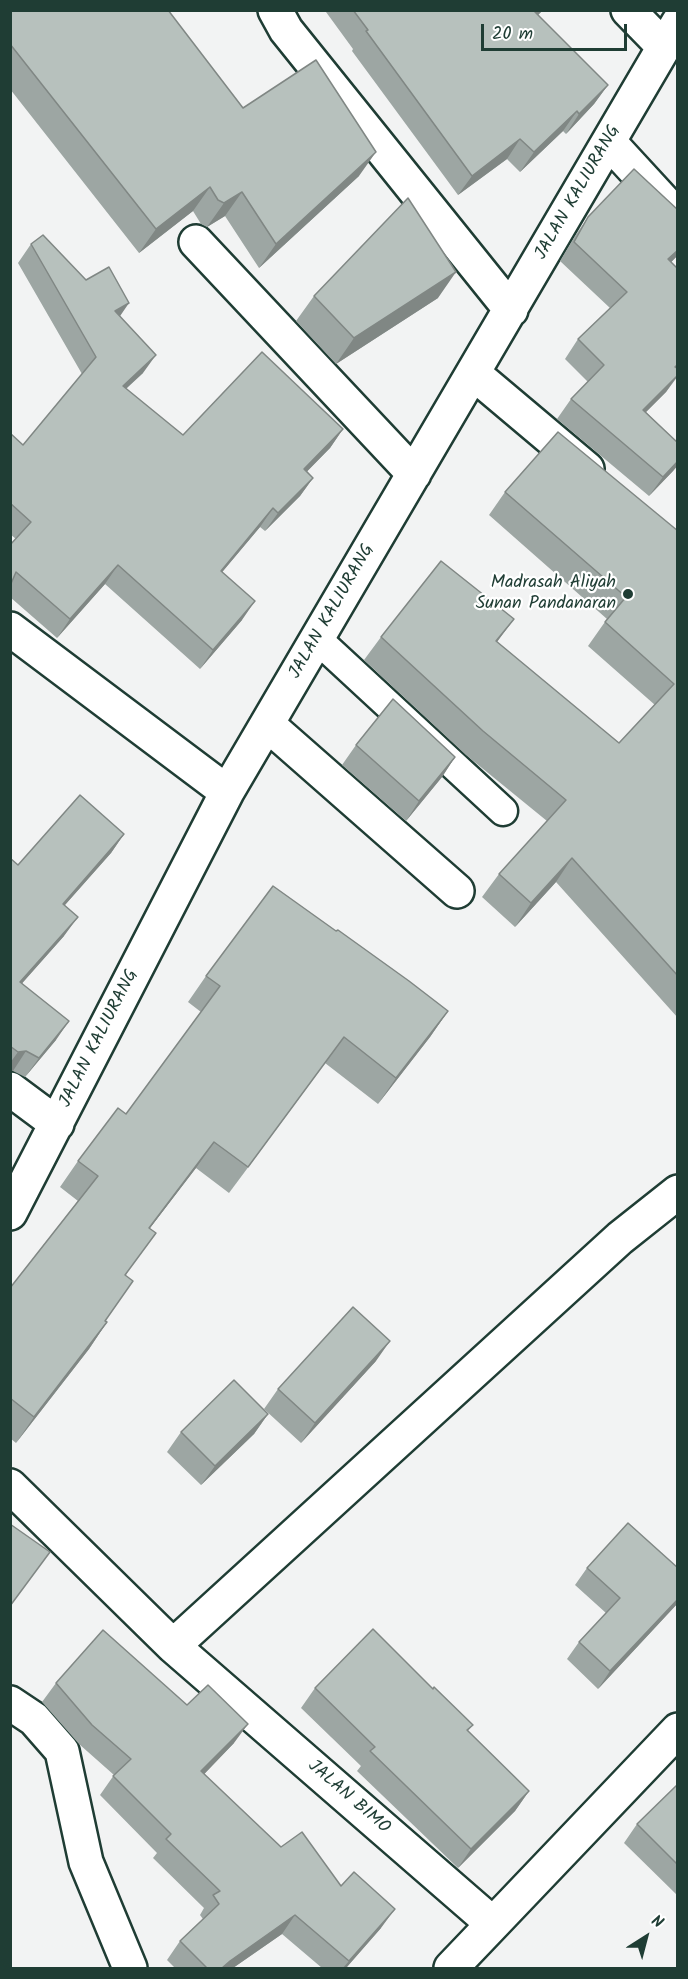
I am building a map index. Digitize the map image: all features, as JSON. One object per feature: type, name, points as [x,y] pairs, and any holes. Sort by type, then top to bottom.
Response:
[{"type":"street","points":[[275,10],[286,30],[511,310]]},
{"type":"street","points":[[628,10],[671,35]]},
{"type":"street","name":"JALAN KALIURANG","points":[[10,1213],[227,792],[671,35]]},
{"type":"street","points":[[609,142],[678,217]]},
{"type":"street","points":[[196,242],[414,474]]},
{"type":"street","points":[[473,373],[606,485]]},
{"type":"street","points":[[10,629],[227,792]]},
{"type":"street","points":[[267,724],[457,891]]},
{"type":"street","points":[[10,1089],[57,1124]]},
{"type":"street","points":[[173,1646],[620,1238],[678,1192]]},
{"type":"street","name":"JALAN BIMO","points":[[10,1486],[173,1646],[493,1924]]},
{"type":"street","points":[[10,1703],[34,1719],[62,1751],[86,1862],[130,1968]]},
{"type":"street","points":[[452,1968],[678,1730]]},
{"type":"lane","points":[[317,639],[503,811]]},
{"type":"building","points":[[10,10],[168,10],[243,108],[316,60],[376,152],[276,244],[242,192],[224,203],[218,200],[210,187],[156,229],[10,44]]},
{"type":"building","points":[[353,10],[536,10],[535,12],[608,85],[579,114],[577,111],[534,152],[520,139],[472,176]]},
{"type":"building","points":[[634,169],[678,210],[678,250],[668,259],[678,269],[678,364],[675,367],[678,369],[678,375],[643,410],[678,443],[678,461],[663,477],[571,399],[604,365],[578,339],[627,292],[574,242],[588,217]]},
{"type":"building","points":[[408,198],[456,272],[354,338],[314,296]]},
{"type":"building","points":[[43,235],[86,280],[109,267],[129,303],[115,311],[156,355],[123,386],[183,435],[262,352],[343,429],[304,469],[313,478],[278,513],[273,508],[221,571],[255,601],[213,650],[118,565],[70,619],[16,572],[10,586],[10,545],[31,522],[10,503],[10,433],[23,445],[96,357],[31,244]]},
{"type":"building","points":[[558,432],[678,531],[678,976],[572,858],[531,903],[499,874],[566,800],[483,731],[381,637],[441,561],[514,619],[496,641],[619,743],[674,684],[605,622],[626,597],[505,492]]},
{"type":"building","points":[[393,699],[455,757],[419,801],[356,745]]},
{"type":"building","points":[[80,795],[124,834],[63,904],[78,917],[20,982],[69,1021],[39,1058],[26,1051],[18,1052],[10,1046],[10,858],[18,865]]},
{"type":"building","points":[[273,886],[336,931],[338,930],[448,1011],[396,1078],[344,1037],[248,1167],[214,1142],[149,1228],[156,1233],[125,1275],[133,1281],[105,1321],[107,1322],[34,1417],[10,1398],[10,1288],[98,1176],[78,1161],[118,1108],[126,1114],[220,986],[206,976]]},
{"type":"building","points":[[353,1307],[390,1341],[315,1423],[278,1389]]},
{"type":"building","points":[[234,1380],[268,1414],[215,1466],[181,1432]]},
{"type":"building","points":[[628,1523],[678,1568],[678,1599],[610,1671],[579,1642],[620,1598],[587,1568]]},
{"type":"building","points":[[10,1524],[50,1552],[10,1606]]},
{"type":"building","points":[[373,1629],[473,1725],[467,1730],[529,1791],[471,1849],[370,1751],[375,1747],[315,1688]]},
{"type":"building","points":[[103,1630],[187,1705],[208,1685],[248,1724],[201,1771],[281,1847],[302,1832],[341,1886],[354,1872],[395,1909],[349,1961],[295,1915],[222,1968],[207,1968],[180,1941],[219,1904],[213,1895],[220,1891],[166,1839],[171,1834],[113,1776],[131,1759],[92,1725],[56,1683]]},
{"type":"building","points":[[678,1784],[678,1865],[637,1824]]},
{"type":"place","name":"Madrasah Aliyah Sunan Pandanaran","points":[[628,594]]}]
